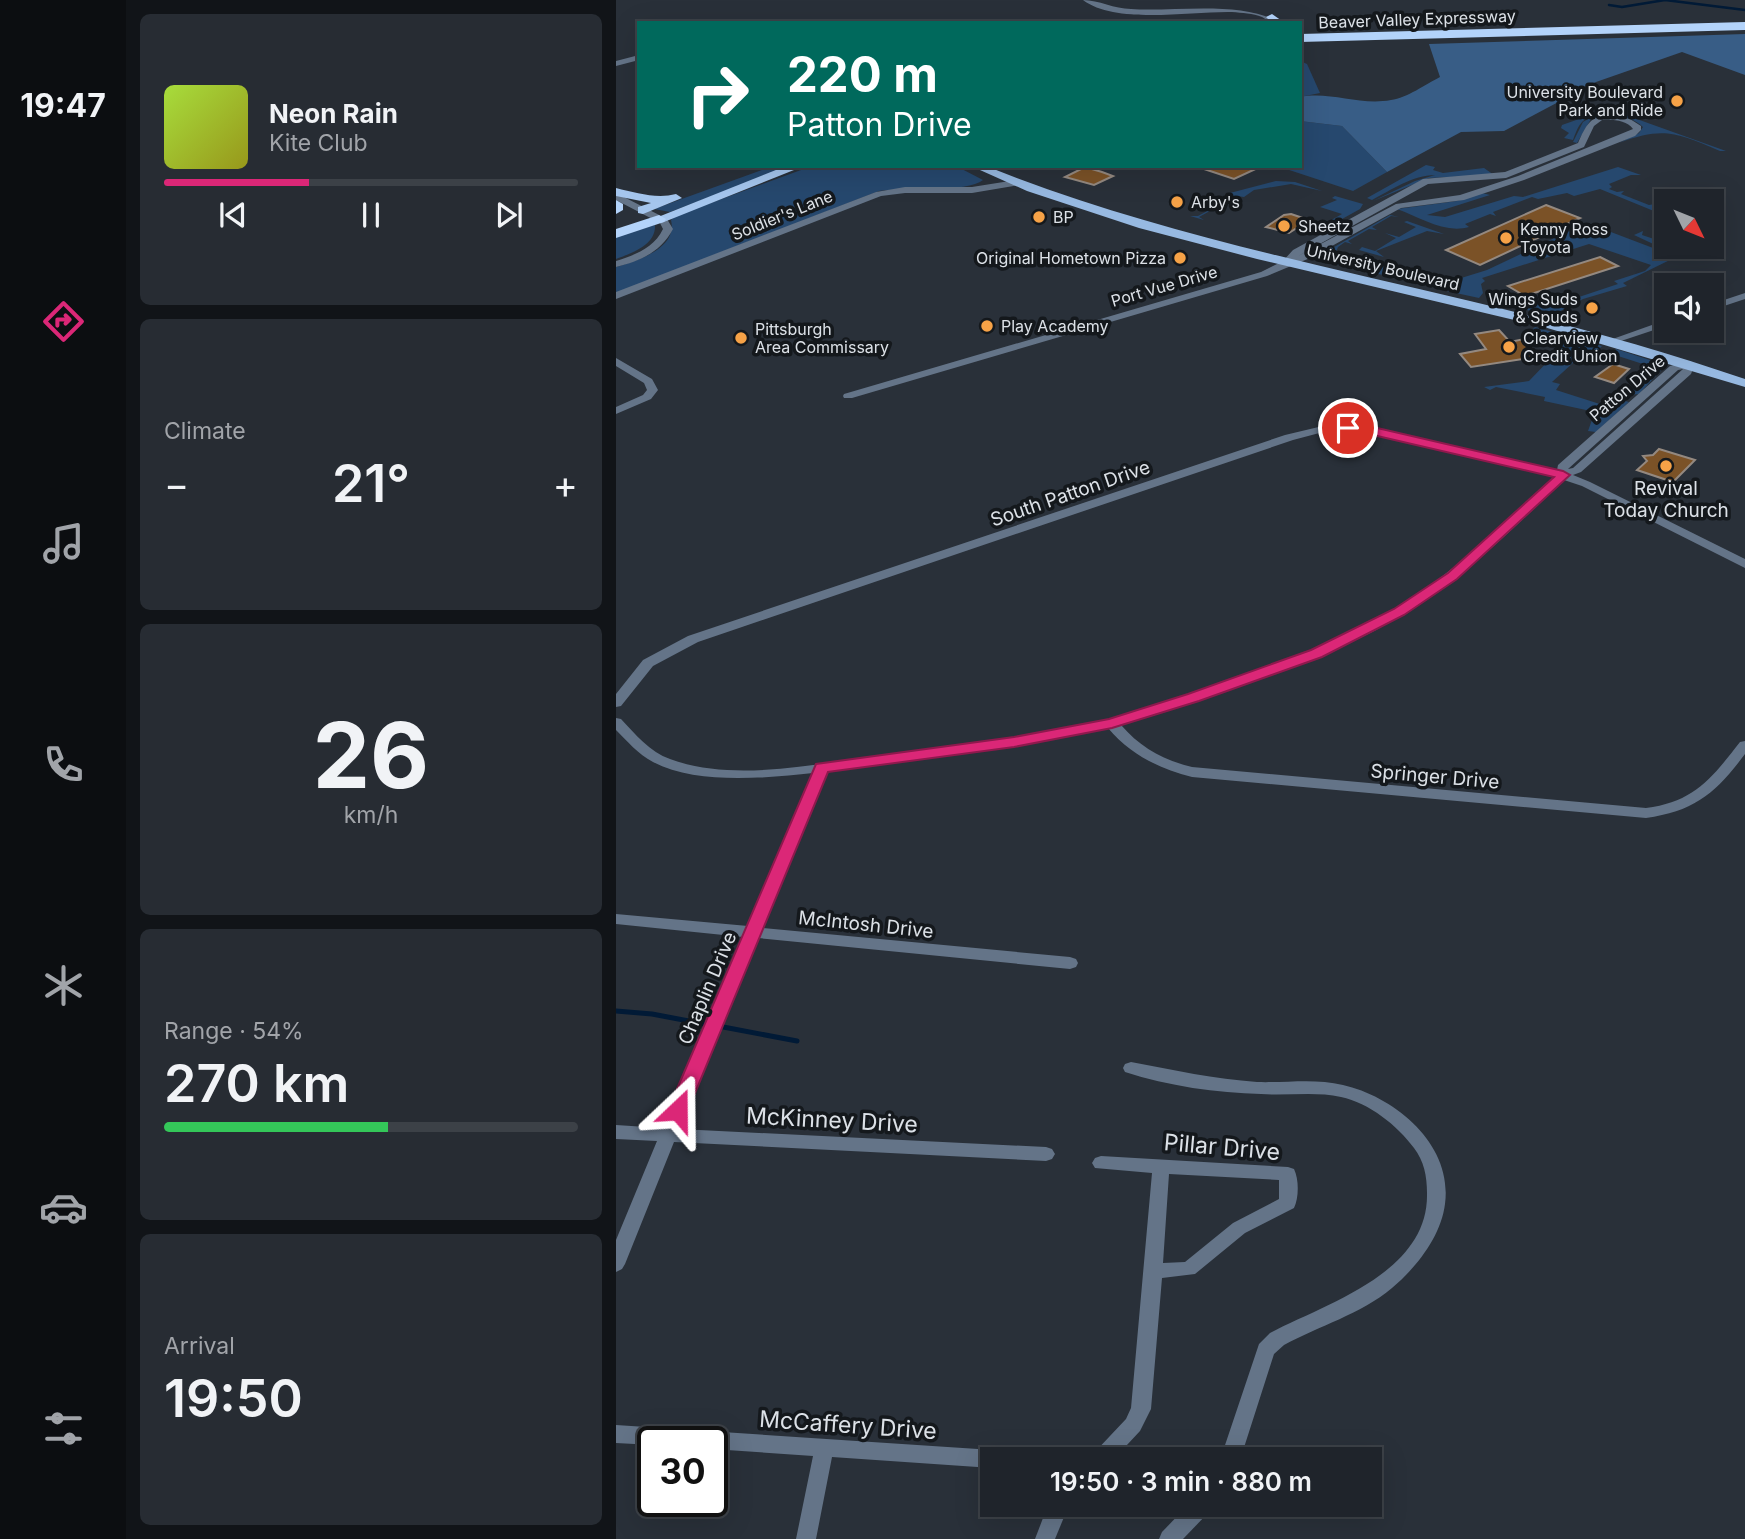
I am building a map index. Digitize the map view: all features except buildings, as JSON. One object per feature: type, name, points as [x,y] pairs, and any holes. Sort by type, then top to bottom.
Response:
[{"type":"highway","name":"Beaver Valley Expressway","points":[[1302,34],[1745,24]]},
{"type":"highway","name":"Beaver Valley Expressway","points":[[1302,34],[1745,24]]},
{"type":"highway","points":[[616,219],[760,168]]},
{"type":"highway","points":[[616,234],[793,168]]},
{"type":"highway","points":[[616,194],[648,200],[689,194]]},
{"type":"highway","points":[[616,204],[616,210]]},
{"type":"main road","name":"University Boulevard","points":[[981,168],[1129,222],[1286,263],[1480,307],[1612,341],[1745,383]]},
{"type":"street","points":[[1087,0],[1111,9],[1131,12],[1234,5],[1257,10],[1275,21]]},
{"type":"street","points":[[616,64],[637,58]]},
{"type":"street","points":[[1619,118],[1637,126],[1632,134],[1539,171],[1447,200],[1399,206],[1307,256],[1286,263],[1296,251],[1420,184],[1436,179],[1506,175],[1581,145],[1591,124],[1598,119],[1619,118]]},
{"type":"street","name":"Soldier's Lane","points":[[965,190],[992,180],[995,174]]},
{"type":"street","name":"Soldier's Lane","points":[[616,296],[879,194],[905,190],[965,190],[1016,183]]},
{"type":"street","points":[[1420,184],[1418,190],[1425,196],[1447,200]]},
{"type":"street","points":[[616,194],[664,221],[668,229],[660,243],[646,253],[616,264]]},
{"type":"street","name":"Port Vue Drive","points":[[848,396],[1258,276],[1286,263]]},
{"type":"street","points":[[1724,303],[1745,296]]},
{"type":"street","points":[[1612,341],[1654,327]]},
{"type":"street","points":[[616,361],[651,383],[653,390],[647,397],[616,411]]},
{"type":"street","name":"Patton Drive","points":[[616,722],[654,757],[675,765],[726,772],[822,768],[1014,742],[1112,723],[1297,661],[1377,624],[1452,576],[1563,475],[1577,470],[1687,372],[1690,364]]},
{"type":"street","name":"South Patton Drive","points":[[616,703],[648,663],[692,639],[1310,431],[1336,428],[1373,431],[1563,475],[1745,564]]},
{"type":"street","name":"Springer Drive","points":[[1112,723],[1122,737],[1143,755],[1164,765],[1192,772],[1646,813],[1682,806],[1701,796],[1717,781],[1745,745]]},
{"type":"street","name":"Chaplin Drive","points":[[616,1264],[667,1135],[822,768]]},
{"type":"street","name":"McIntosh Drive","points":[[616,919],[1070,963]]},
{"type":"street","points":[[1131,1068],[1234,1086],[1333,1090],[1354,1094],[1410,1129],[1428,1151],[1435,1170],[1437,1195],[1430,1229],[1395,1274],[1363,1297],[1286,1334],[1266,1350],[1234,1447]]},
{"type":"street","name":"McKinney Drive","points":[[616,1132],[1046,1154]]},
{"type":"street","name":"Pillar Drive","points":[[1101,1163],[1288,1174],[1287,1203],[1239,1228],[1189,1269],[1153,1271]]},
{"type":"street","points":[[1112,1447],[1133,1425],[1141,1409],[1161,1166]]},
{"type":"street","name":"McCaffery Drive","points":[[616,1434],[980,1458]]},
{"type":"street","points":[[806,1539],[824,1449]]},
{"type":"street","points":[[1045,1539],[1054,1517]]},
{"type":"street","points":[[1169,1539],[1190,1517]]},
{"type":"shaded area","points":[[1745,34],[1745,75],[1682,52],[1596,82],[1504,131],[1461,132],[1387,172],[1342,126],[1302,121],[1302,97],[1391,100],[1410,94],[1440,77],[1429,44]]},
{"type":"shaded area","points":[[1302,62],[1307,64],[1320,93],[1302,97]]},
{"type":"shaded area","points":[[1599,112],[1620,113],[1726,151],[1681,136],[1659,133],[1619,143],[1639,133],[1643,127],[1618,116],[1591,119],[1577,143],[1573,142],[1583,122],[1595,115],[1590,117],[1580,124],[1573,140],[1564,138],[1569,133],[1561,128],[1562,125]]},
{"type":"shaded area","points":[[1302,121],[1342,126],[1387,172],[1353,191],[1283,168],[1302,168]]},
{"type":"shaded area","points":[[1426,165],[1443,173],[1484,168],[1494,175],[1429,178],[1373,201],[1415,181],[1435,175],[1427,176],[1402,184],[1372,200],[1367,198]]},
{"type":"shaded area","points":[[1618,167],[1641,175],[1631,175],[1609,184],[1612,187],[1609,189],[1624,191],[1621,194],[1649,205],[1654,204],[1654,211],[1600,189],[1574,196],[1567,193],[1538,199],[1532,197],[1493,212],[1496,216],[1490,214],[1465,224],[1469,227],[1460,229],[1432,224],[1397,209],[1457,201],[1482,193],[1490,195],[1427,215],[1445,217],[1514,196],[1523,197]]},
{"type":"shaded area","points":[[767,168],[786,168],[670,212],[654,209]]},
{"type":"shaded area","points":[[807,168],[960,168],[983,180],[964,187],[879,191],[616,293],[616,267],[644,257],[662,246],[668,239],[671,220],[675,216]]},
{"type":"shaded area","points":[[1276,181],[1295,182],[1322,191],[1291,184],[1254,190],[1244,197],[1237,196],[1199,217],[1204,220],[1190,216],[1198,216],[1213,208],[1208,205],[1216,206],[1230,198],[1226,194]]},
{"type":"shaded area","points":[[1335,196],[1363,204],[1360,209],[1333,224],[1328,222],[1342,214],[1320,207],[1337,200],[1332,198]]},
{"type":"shaded area","points":[[1390,215],[1399,217],[1391,216],[1372,227],[1377,230],[1369,229],[1348,241],[1352,244],[1345,242],[1336,252],[1343,257],[1386,267],[1391,265],[1390,268],[1424,277],[1434,276],[1426,284],[1411,282],[1419,281],[1413,277],[1406,277],[1411,279],[1409,281],[1335,264],[1326,256],[1329,250]]},
{"type":"shaded area","points":[[1404,222],[1444,234],[1427,231],[1376,251],[1384,257],[1359,250],[1362,247],[1375,251],[1396,238],[1385,233],[1399,237],[1416,227]]},
{"type":"shaded area","points":[[1587,223],[1590,224],[1586,226],[1597,231],[1603,229],[1654,248],[1654,259],[1672,259],[1623,283],[1627,286],[1583,299],[1551,316],[1495,302],[1501,300],[1525,305],[1544,304],[1549,307],[1618,284],[1614,281],[1645,271],[1651,265],[1589,244],[1482,278],[1485,281],[1481,284],[1483,293],[1479,298],[1442,290],[1448,291],[1458,279],[1487,270],[1576,228],[1587,228],[1583,225]]},
{"type":"shaded area","points":[[655,225],[652,238],[647,243],[616,259],[616,237]]},
{"type":"shaded area","points":[[1643,231],[1642,235],[1654,239],[1654,244],[1634,235]]},
{"type":"shaded area","points":[[1535,327],[1602,346],[1595,353],[1585,352],[1552,382],[1560,384],[1556,390],[1606,406],[1613,401],[1610,397],[1629,402],[1596,432],[1588,431],[1593,417],[1586,410],[1544,401],[1545,397],[1484,387],[1529,381],[1553,356],[1554,347],[1547,339],[1531,331]]},
{"type":"shaded area","points":[[1616,349],[1664,367],[1639,394],[1629,395],[1623,391],[1635,389],[1651,373],[1644,372],[1646,365],[1618,356],[1615,358],[1612,355]]},
{"type":"waterway","points":[[1609,5],[1622,7],[1665,0],[1745,10]]},
{"type":"waterway","points":[[616,1011],[652,1014],[710,1025]]},
{"type":"waterway","points":[[718,1026],[797,1041]]},
{"type":"place","name":"University Boulevard Park and Ride","points":[[1677,101]]},
{"type":"place","name":"Arby's","points":[[1177,202]]},
{"type":"place","name":"BP","points":[[1039,217]]},
{"type":"place","name":"Sheetz","points":[[1284,226]]},
{"type":"place","name":"Kenny Ross Toyota","points":[[1506,238]]},
{"type":"place","name":"Original Hometown Pizza","points":[[1180,258]]},
{"type":"place","name":"Wings Suds & Spuds","points":[[1592,308]]},
{"type":"place","name":"Play Academy","points":[[987,326]]},
{"type":"place","name":"Pittsburgh Area Commissary","points":[[741,338]]},
{"type":"place","name":"Clearview Credit Union","points":[[1509,347]]},
{"type":"place","name":"Revival Today Church","points":[[1666,466]]},
{"type":"route","points":[[678,1110],[822,768],[1014,742],[1112,723],[1194,698],[1317,653],[1342,643],[1399,612],[1452,576],[1563,475],[1373,431],[1348,428]]}]
